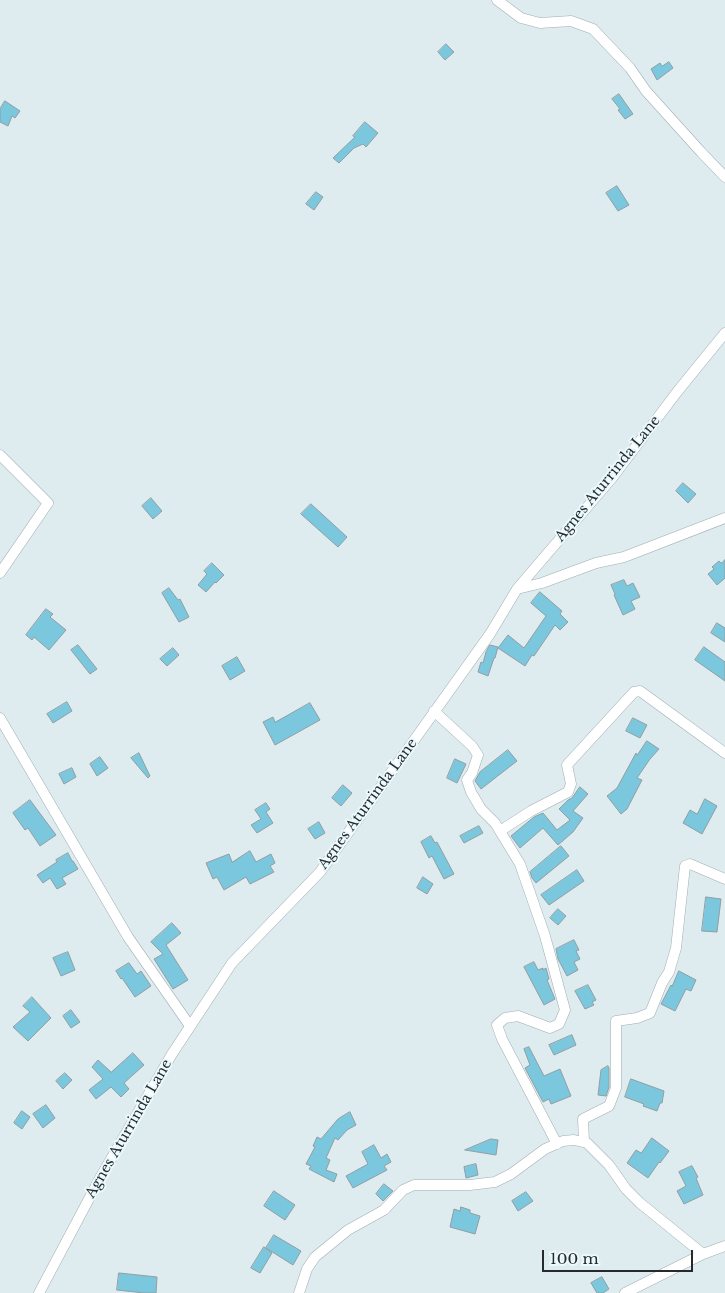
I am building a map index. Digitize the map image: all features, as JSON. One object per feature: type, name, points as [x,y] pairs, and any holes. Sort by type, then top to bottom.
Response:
[{"type":"street","points":[[497,0],[521,18],[540,23],[571,21],[593,29],[630,68],[646,91],[725,177]]},
{"type":"street","name":"Agnes Aturrinda Lane","points":[[39,1293],[100,1178],[172,1054],[232,963],[320,872],[490,634],[517,589],[612,478],[677,392],[725,333]]},
{"type":"street","points":[[0,455],[48,503],[0,573]]},
{"type":"street","points":[[517,589],[542,583],[596,563],[624,557],[725,518]]},
{"type":"street","points":[[500,831],[531,811],[568,792],[571,784],[567,765],[634,692],[640,691],[725,753]]},
{"type":"street","points":[[434,711],[472,746],[478,755],[472,773],[467,780],[471,792],[481,809],[495,823],[520,864],[545,936],[565,1010],[559,1024],[550,1028],[518,1016],[505,1018],[497,1025],[502,1039],[557,1144]]},
{"type":"street","points":[[0,718],[128,936],[190,1026]]},
{"type":"street","points":[[584,1142],[583,1119],[609,1106],[616,1088],[616,1020],[637,1018],[650,1013],[662,983],[669,972],[676,948],[685,866],[690,864],[725,879]]},
{"type":"street","points":[[299,1293],[307,1269],[315,1257],[348,1230],[384,1210],[403,1190],[414,1186],[470,1185],[495,1182],[511,1174],[545,1149],[563,1141],[574,1140],[588,1144],[609,1165],[626,1189],[640,1203],[703,1254]]},
{"type":"street","points":[[625,1293],[703,1254],[725,1246]]},
{"type":"building","points":[[446,44],[454,52],[445,60],[438,52]]},
{"type":"building","points":[[669,62],[673,68],[657,80],[651,69],[660,63],[662,66]]},
{"type":"building","points":[[619,94],[633,114],[625,119],[612,99]]},
{"type":"building","points":[[5,101],[20,111],[15,118],[12,116],[8,126],[0,122],[0,109]]},
{"type":"building","points":[[365,122],[378,133],[366,147],[363,144],[354,148],[339,163],[333,158],[355,137],[353,136]]},
{"type":"building","points":[[617,186],[629,205],[618,211],[606,193]]},
{"type":"building","points":[[316,192],[323,197],[314,210],[306,204]]},
{"type":"building","points":[[683,483],[696,494],[688,503],[676,491]]},
{"type":"building","points":[[151,498],[162,511],[153,519],[142,506]]},
{"type":"building","points":[[311,504],[347,537],[338,547],[301,514]]},
{"type":"building","points":[[725,560],[725,578],[717,585],[708,574],[719,561],[721,563]]},
{"type":"building","points":[[212,563],[224,575],[206,592],[198,585],[207,574],[204,571]]},
{"type":"building","points":[[624,580],[627,586],[633,583],[640,597],[631,601],[635,609],[623,615],[611,585]]},
{"type":"building","points":[[169,588],[178,600],[180,599],[189,617],[179,622],[162,593]]},
{"type":"building","points":[[540,592],[562,611],[560,614],[568,622],[560,630],[555,625],[525,666],[498,648],[508,635],[524,648],[546,616],[531,603]]},
{"type":"building","points":[[46,609],[53,614],[50,617],[66,630],[49,650],[34,637],[32,640],[26,635]]},
{"type":"building","points":[[717,623],[725,628],[725,642],[711,633]]},
{"type":"building","points":[[78,645],[97,669],[90,674],[71,650]]},
{"type":"building","points":[[490,645],[498,647],[488,676],[478,672]]},
{"type":"building","points":[[704,647],[725,662],[725,681],[695,660]]},
{"type":"building","points":[[173,648],[179,655],[167,666],[160,659]]},
{"type":"building","points":[[237,657],[245,671],[230,680],[222,666]]},
{"type":"building","points":[[67,702],[72,711],[53,723],[47,714]]},
{"type":"building","points":[[310,703],[320,720],[275,745],[263,722],[273,717],[275,722]]},
{"type":"building","points":[[633,718],[647,725],[640,738],[626,731]]},
{"type":"building","points":[[647,741],[659,749],[637,778],[642,780],[627,809],[621,814],[607,796],[617,788],[636,753],[637,755]]},
{"type":"building","points":[[508,750],[517,761],[481,789],[475,781],[480,772]]},
{"type":"building","points":[[139,753],[150,776],[148,778],[131,758]]},
{"type":"building","points":[[100,757],[108,768],[97,776],[90,764]]},
{"type":"building","points":[[455,759],[466,764],[457,783],[447,778]]},
{"type":"building","points":[[72,768],[76,777],[64,784],[59,774]]},
{"type":"building","points":[[343,785],[352,793],[341,806],[332,798]]},
{"type":"building","points":[[580,787],[588,794],[573,811],[583,818],[573,832],[558,845],[543,828],[520,848],[511,836],[534,817],[543,813],[557,830],[570,820],[559,809],[572,798]]},
{"type":"building","points":[[705,799],[717,806],[702,834],[683,823],[690,810],[697,814]]},
{"type":"building","points":[[30,800],[56,835],[40,846],[28,828],[25,830],[13,813]]},
{"type":"building","points":[[266,803],[270,809],[266,812],[273,823],[257,833],[251,825],[261,819],[255,810]]},
{"type":"building","points":[[319,822],[325,833],[315,839],[308,829]]},
{"type":"building","points":[[479,826],[483,833],[464,843],[460,836]]},
{"type":"building","points":[[431,836],[435,843],[437,842],[454,874],[444,879],[432,856],[429,858],[421,842]]},
{"type":"building","points":[[561,846],[569,856],[536,883],[530,872]]},
{"type":"building","points":[[250,851],[256,862],[271,854],[275,863],[270,866],[274,872],[250,884],[246,877],[224,890],[217,877],[213,879],[206,863],[229,854],[232,862]]},
{"type":"building","points":[[68,853],[78,869],[62,878],[66,884],[57,889],[50,878],[43,883],[37,875]]},
{"type":"building","points":[[577,870],[584,881],[549,905],[541,895]]},
{"type":"building","points":[[423,877],[433,884],[427,894],[417,888]]},
{"type":"building","points":[[706,897],[721,899],[717,932],[702,931]]},
{"type":"building","points":[[558,909],[566,916],[558,925],[550,918]]},
{"type":"building","points":[[172,923],[181,933],[166,945],[188,980],[173,989],[154,959],[163,954],[151,942]]},
{"type":"building","points":[[574,940],[579,950],[576,951],[580,959],[574,962],[578,970],[567,976],[558,959],[556,949]]},
{"type":"building","points":[[68,952],[75,970],[61,976],[53,958]]},
{"type":"building","points":[[534,962],[538,970],[546,968],[549,979],[547,980],[555,999],[544,1005],[524,967]]},
{"type":"building","points":[[129,963],[137,974],[141,971],[151,986],[135,997],[116,971]]},
{"type":"building","points":[[679,971],[696,980],[691,991],[686,989],[675,1011],[661,1004]]},
{"type":"building","points":[[588,985],[596,1000],[592,1002],[594,1005],[585,1009],[575,991]]},
{"type":"building","points":[[32,997],[51,1018],[28,1041],[13,1027],[30,1012],[23,1006]]},
{"type":"building","points":[[71,1010],[80,1022],[71,1028],[63,1016]]},
{"type":"building","points":[[572,1035],[576,1045],[554,1055],[549,1045]]},
{"type":"building","points":[[529,1047],[544,1076],[560,1069],[571,1096],[551,1104],[549,1099],[543,1102],[525,1068],[530,1065],[524,1049]]},
{"type":"building","points":[[133,1053],[144,1065],[124,1083],[129,1089],[121,1097],[111,1087],[96,1099],[89,1090],[103,1079],[92,1067],[98,1060],[111,1072]]},
{"type":"building","points":[[608,1066],[609,1087],[606,1096],[598,1095],[601,1070]]},
{"type":"building","points":[[65,1073],[72,1080],[63,1089],[56,1081]]},
{"type":"building","points":[[631,1079],[664,1091],[662,1103],[660,1103],[657,1111],[625,1097]]},
{"type":"building","points":[[46,1105],[55,1118],[43,1128],[33,1114]]},
{"type":"building","points":[[22,1111],[30,1117],[22,1129],[14,1123]]},
{"type":"building","points":[[350,1112],[356,1125],[347,1130],[338,1140],[335,1138],[326,1158],[330,1160],[326,1170],[337,1174],[334,1182],[309,1169],[311,1166],[306,1164],[315,1147],[313,1146],[317,1137],[321,1139],[338,1119]]},
{"type":"building","points":[[652,1138],[669,1151],[648,1178],[627,1163],[636,1150],[641,1153]]},
{"type":"building","points":[[491,1139],[498,1140],[496,1155],[465,1150]]},
{"type":"building","points":[[374,1145],[381,1158],[387,1154],[391,1162],[384,1166],[387,1170],[353,1188],[346,1176],[368,1164],[362,1152]]},
{"type":"building","points":[[476,1164],[478,1175],[466,1178],[464,1167]]},
{"type":"building","points":[[692,1166],[698,1177],[696,1178],[703,1195],[684,1204],[677,1191],[686,1186],[679,1172]]},
{"type":"building","points":[[384,1184],[393,1191],[383,1201],[376,1194]]},
{"type":"building","points":[[274,1191],[295,1205],[285,1220],[264,1206]]},
{"type":"building","points":[[526,1192],[533,1201],[518,1211],[512,1201]]},
{"type":"building","points":[[461,1207],[470,1210],[470,1213],[480,1216],[475,1234],[450,1227],[454,1209],[460,1211]]},
{"type":"building","points":[[274,1235],[301,1251],[293,1265],[266,1248]]},
{"type":"building","points":[[264,1247],[272,1253],[260,1273],[251,1268]]},
{"type":"building","points":[[119,1273],[157,1277],[156,1293],[117,1290]]},
{"type":"building","points":[[602,1277],[609,1289],[603,1293],[597,1293],[591,1283]]}]
